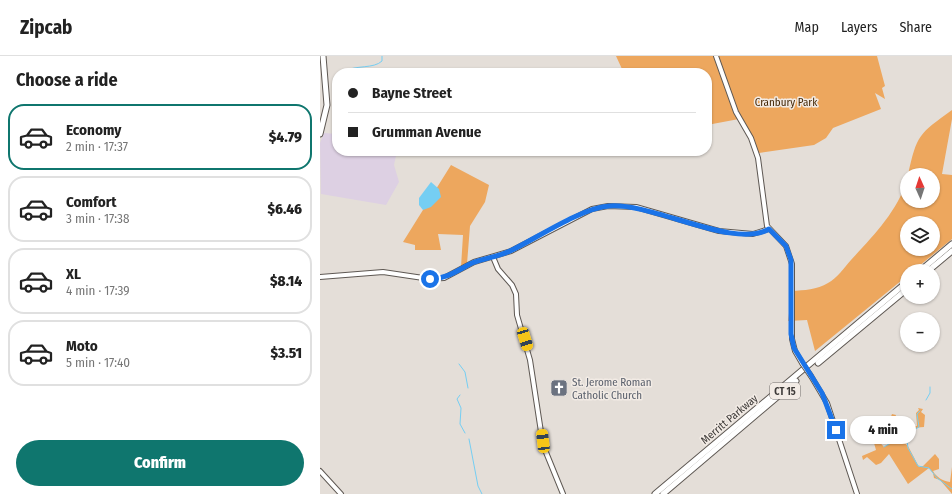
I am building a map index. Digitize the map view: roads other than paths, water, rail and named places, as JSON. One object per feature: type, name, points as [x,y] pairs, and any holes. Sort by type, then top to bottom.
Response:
[{"type":"highway","points":[[320,134],[327,105],[323,56]]},
{"type":"highway","points":[[928,264],[952,244]]},
{"type":"highway","points":[[936,264],[952,251]]},
{"type":"highway","name":"Merritt Parkway","points":[[655,494],[900,288]]},
{"type":"highway","name":"Merritt Parkway","points":[[663,494],[900,295]]},
{"type":"street","points":[[716,56],[736,112],[751,138],[758,158],[765,215],[769,229],[786,246],[790,255],[792,264],[792,339],[795,351],[829,409],[857,494]]},
{"type":"street","points":[[320,277],[383,272],[438,279],[449,276],[474,262],[511,251],[592,209],[608,206],[625,205],[642,208],[719,231],[753,234],[769,229]]},
{"type":"street","points":[[493,257],[498,269],[512,285],[516,294],[518,315],[530,360],[543,446],[563,494]]},
{"type":"street","points":[[320,471],[341,494]]},
{"type":"water","points":[[431,182],[439,189],[441,197],[431,207],[423,210],[419,205],[419,198]]},
{"type":"waterway","points":[[354,68],[379,63],[382,61],[382,56]]},
{"type":"waterway","points":[[459,364],[465,372],[468,388]]},
{"type":"waterway","points":[[926,400],[930,393],[930,387]]},
{"type":"waterway","points":[[460,395],[457,399],[461,408],[460,424],[465,433]]},
{"type":"waterway","points":[[920,411],[917,414],[919,427],[906,434],[908,448],[918,466],[929,468],[937,478],[952,489]]},
{"type":"waterway","points":[[884,447],[906,434]]},
{"type":"waterway","points":[[469,439],[478,486],[482,494]]},
{"type":"place","name":"St. Jerome Roman Catholic Church","points":[[559,388]]},
{"type":"park label","name":"Cranbury Park","points":[[786,102]]}]
